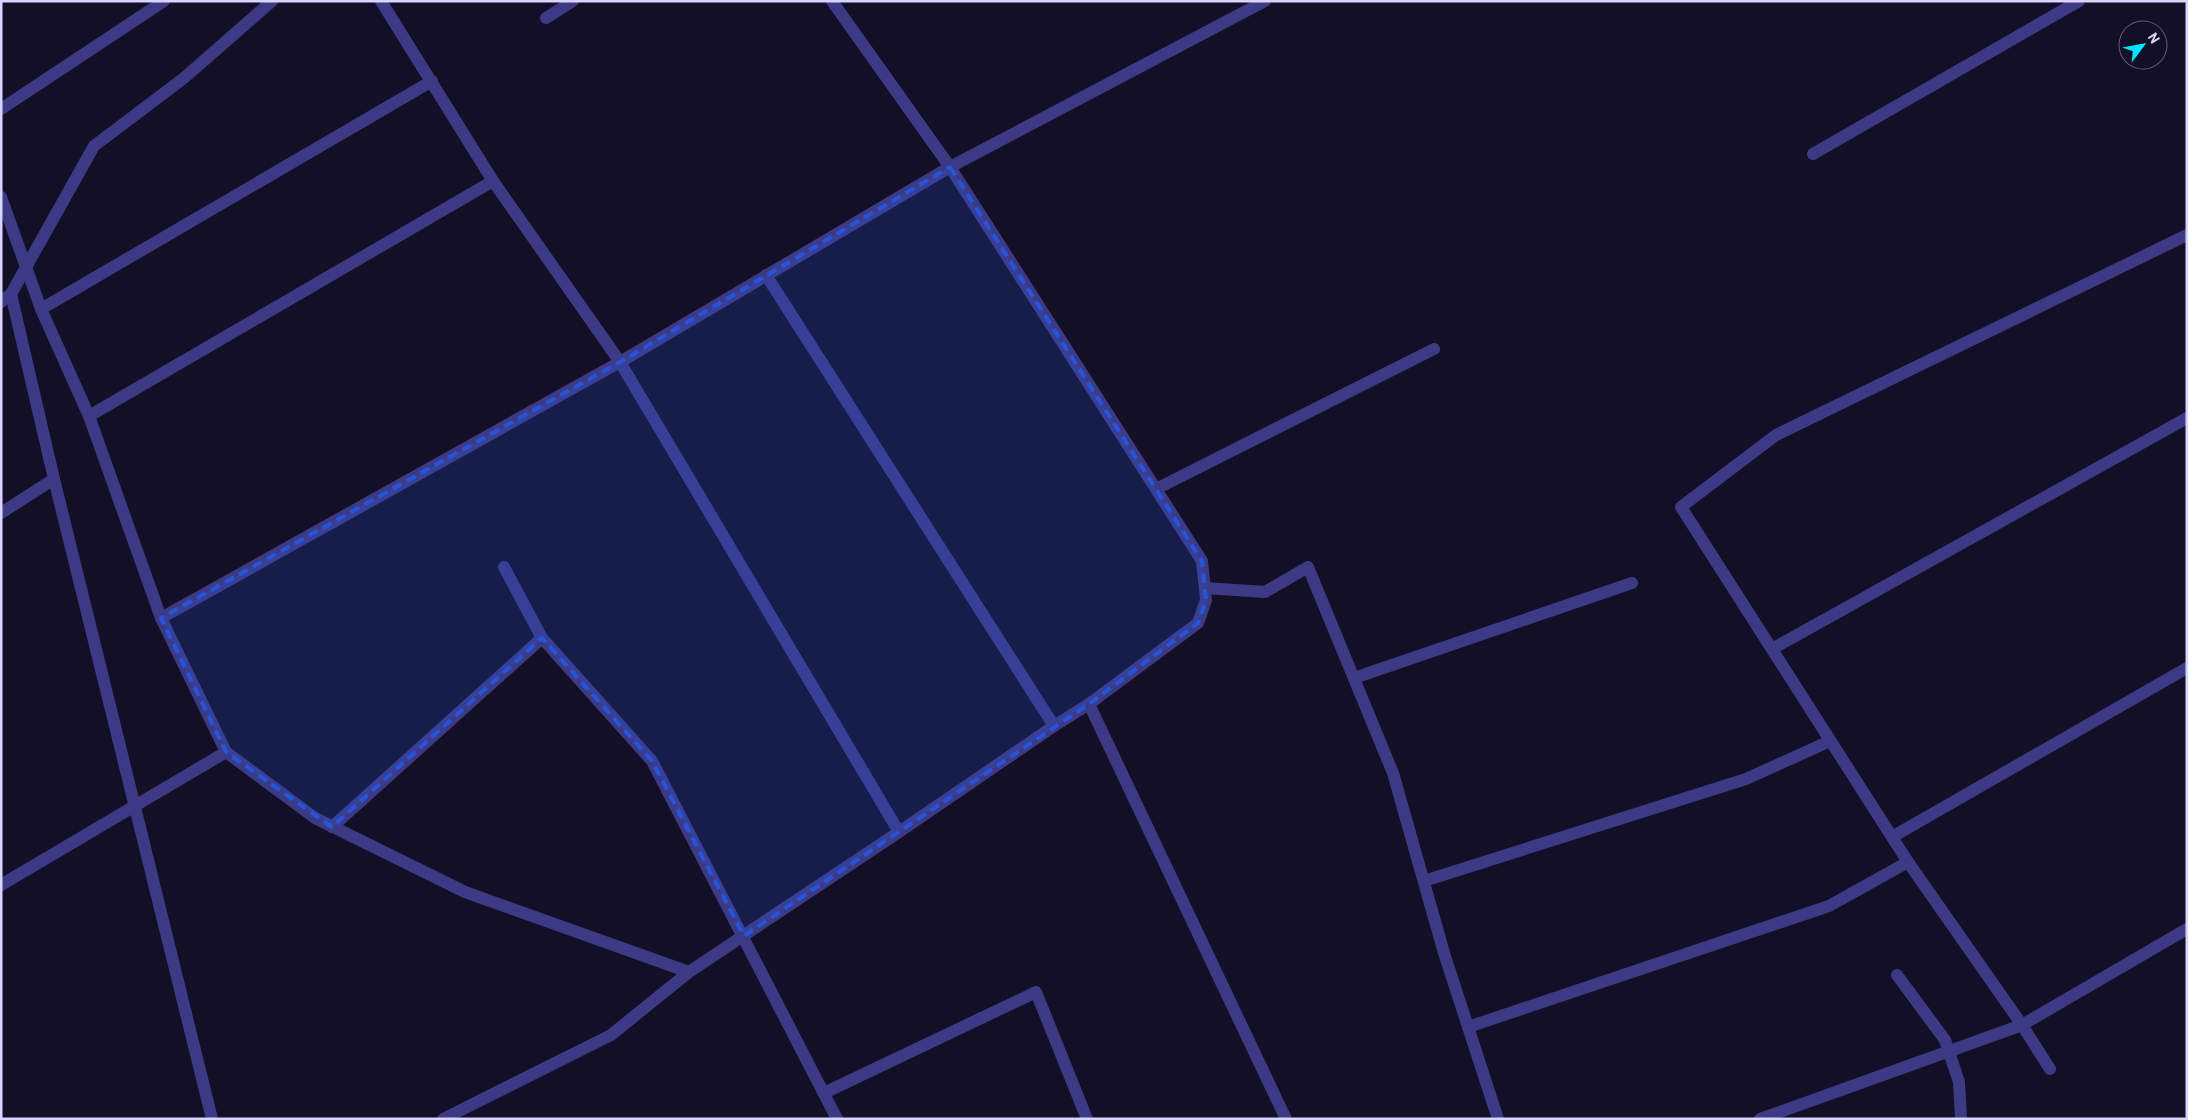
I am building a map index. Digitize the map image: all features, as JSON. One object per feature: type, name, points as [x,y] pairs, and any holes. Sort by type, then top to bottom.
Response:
[{"type":"street","points":[[1,109],[164,1]]},
{"type":"street","points":[[212,1119],[136,804],[6,298],[94,146],[184,78],[272,1]]},
{"type":"street","points":[[381,1],[493,182],[620,362],[899,832]]},
{"type":"street","points":[[546,18],[573,1]]},
{"type":"street","points":[[443,1119],[611,1035],[689,972],[1089,704],[1198,623],[1206,600],[1202,561],[950,167],[832,1]]},
{"type":"street","points":[[162,618],[620,362],[950,167],[1265,1]]},
{"type":"street","points":[[1813,154],[2079,1]]},
{"type":"street","points":[[41,309],[432,82]]},
{"type":"street","points":[[89,416],[493,182]]},
{"type":"street","points":[[1,197],[41,309],[89,416],[162,618],[226,752],[315,818],[465,892],[689,972]]},
{"type":"street","points":[[2050,1069],[2022,1025],[1908,862],[1682,507],[1776,435],[2187,235]]},
{"type":"street","points":[[766,275],[1054,726]]},
{"type":"street","points":[[1156,489],[1434,349]]},
{"type":"street","points":[[1772,650],[2187,418]]},
{"type":"street","points":[[1,513],[54,479]]},
{"type":"street","points":[[504,567],[542,638],[652,761],[837,1119]]},
{"type":"street","points":[[1205,588],[1265,592],[1308,567],[1394,773],[1444,953],[1498,1119]]},
{"type":"street","points":[[1354,678],[1632,583]]},
{"type":"street","points":[[332,827],[542,638]]},
{"type":"street","points":[[1892,837],[2187,668]]},
{"type":"street","points":[[1089,704],[1286,1119]]},
{"type":"street","points":[[1424,881],[1746,779],[1830,741]]},
{"type":"street","points":[[1,885],[226,752]]},
{"type":"street","points":[[1468,1027],[1829,906],[1908,862]]},
{"type":"street","points":[[1760,1119],[2022,1025],[2187,929]]},
{"type":"street","points":[[1896,975],[1945,1040],[1958,1082],[1961,1119]]},
{"type":"street","points":[[824,1093],[1036,992],[1087,1119]]},
{"type":"highlighted area","points":[[950,167],[1202,561],[1206,600],[1198,623],[1089,704],[744,936],[652,761],[542,638],[332,827],[226,752],[161,618],[620,362]]}]
